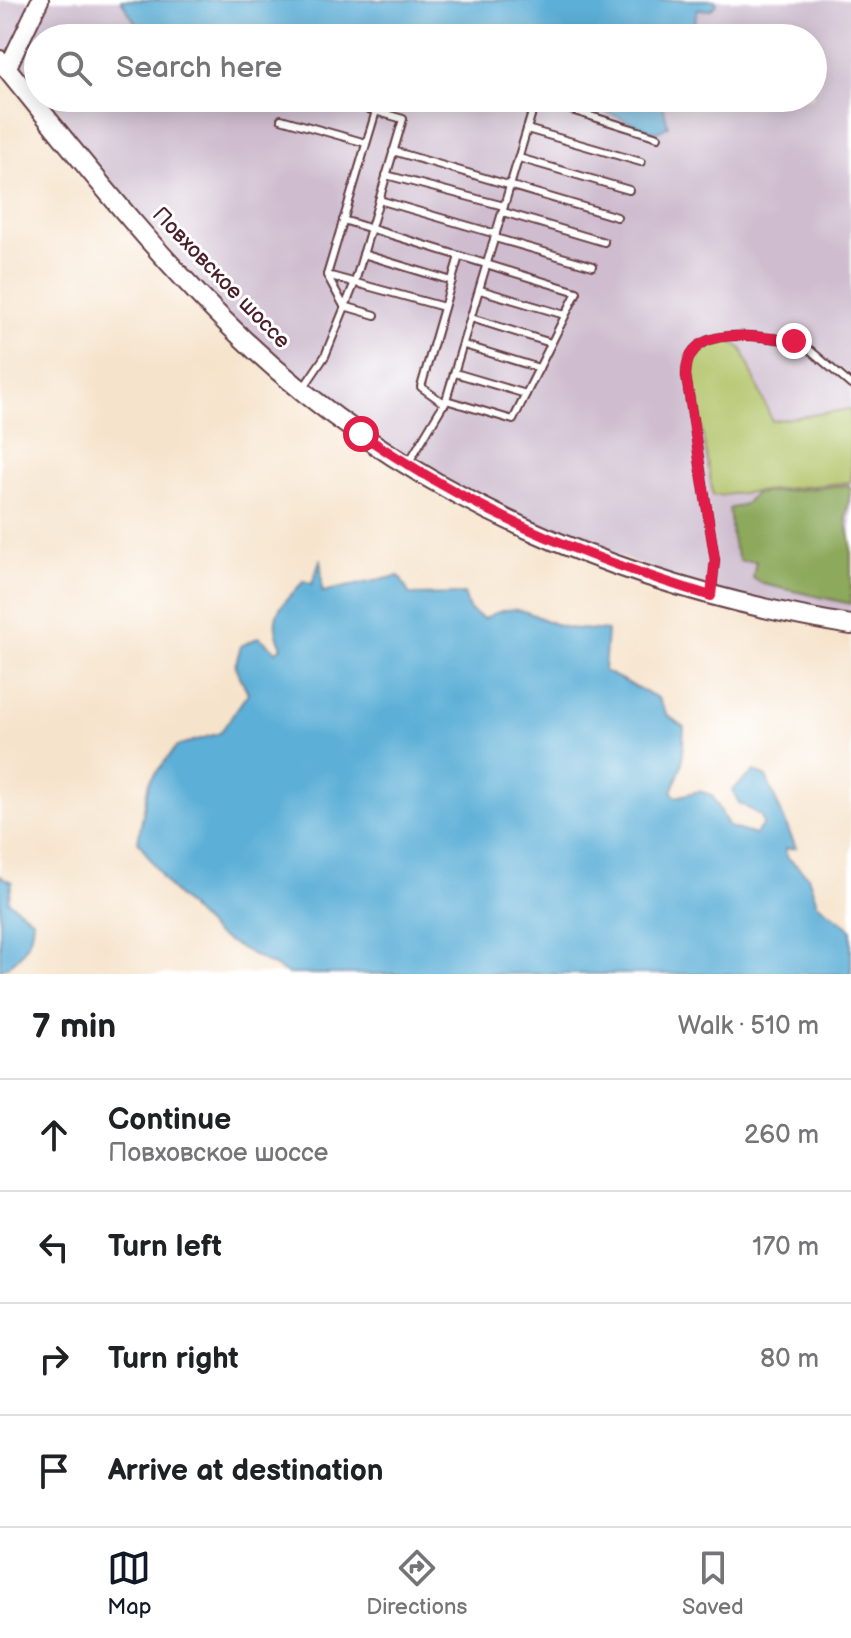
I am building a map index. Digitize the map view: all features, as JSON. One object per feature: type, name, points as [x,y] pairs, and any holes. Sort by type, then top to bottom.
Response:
[{"type":"main road","name":"Повховское шоссе","points":[[4,64],[24,87]]},
{"type":"main road","name":"Повховское шоссе","points":[[45,112],[215,311],[302,390],[407,465],[475,505],[541,537],[618,567],[711,596],[851,625]]},
{"type":"street","points":[[26,24],[40,0]]},
{"type":"street","points":[[4,64],[24,28]]},
{"type":"lane","points":[[375,315],[344,306],[327,275],[376,112]]},
{"type":"lane","points":[[302,390],[325,356],[355,282],[403,119],[379,112]]},
{"type":"lane","points":[[407,465],[446,402],[532,112]]},
{"type":"lane","points":[[578,112],[658,137]]},
{"type":"lane","points":[[281,119],[366,143]]},
{"type":"lane","points":[[527,129],[641,162]]},
{"type":"lane","points":[[393,151],[617,217]]},
{"type":"lane","points":[[519,158],[629,190]]},
{"type":"lane","points":[[386,175],[604,242]]},
{"type":"lane","points":[[379,200],[593,266]]},
{"type":"lane","points":[[343,220],[577,292],[513,420],[446,402],[421,387],[459,256]]},
{"type":"lane","points":[[363,254],[452,281]]},
{"type":"lane","points":[[327,275],[444,307]]},
{"type":"lane","points":[[480,290],[565,315]]},
{"type":"lane","points":[[471,318],[551,343]]},
{"type":"lane","points":[[711,596],[715,560],[686,376],[689,354],[702,342],[729,336],[794,341],[803,344],[851,385]]},
{"type":"lane","points":[[464,345],[539,368]]},
{"type":"lane","points":[[455,373],[526,394]]},
{"type":"shaded area","points":[[0,0],[851,0],[851,625],[765,609],[475,505],[271,364],[46,112],[827,112],[827,24],[24,24],[24,87],[0,60]]},
{"type":"green space","points":[[730,341],[742,349],[772,421],[851,409],[851,482],[713,496],[693,375],[694,362],[705,348]]},
{"type":"green space","points":[[848,485],[851,488],[846,518],[851,543],[851,604],[763,584],[753,578],[756,561],[740,561],[733,544],[729,509],[745,504],[754,494]]},
{"type":"water","points":[[121,0],[715,0],[717,4],[710,10],[698,9],[697,24],[136,24]]},
{"type":"water","points":[[606,112],[664,112],[668,126],[658,132]]},
{"type":"water","points":[[321,558],[322,592],[399,576],[410,595],[464,594],[469,609],[484,619],[497,612],[519,610],[569,628],[607,631],[604,671],[658,698],[667,715],[684,727],[682,764],[672,792],[676,797],[699,791],[712,795],[729,827],[755,835],[763,824],[761,816],[739,803],[732,790],[755,771],[766,777],[796,848],[785,849],[787,857],[808,876],[817,903],[851,929],[851,974],[288,974],[215,934],[169,887],[138,841],[149,782],[177,746],[220,733],[248,693],[235,666],[241,646],[259,637],[276,651],[282,647],[276,626],[279,611],[304,581],[312,584]]},
{"type":"water","points":[[0,876],[12,882],[8,901],[33,920],[24,950],[0,970]]},
{"type":"route","points":[[361,434],[444,487],[527,531],[618,567],[711,596],[715,560],[686,376],[689,354],[702,342],[729,336],[794,341]]}]
